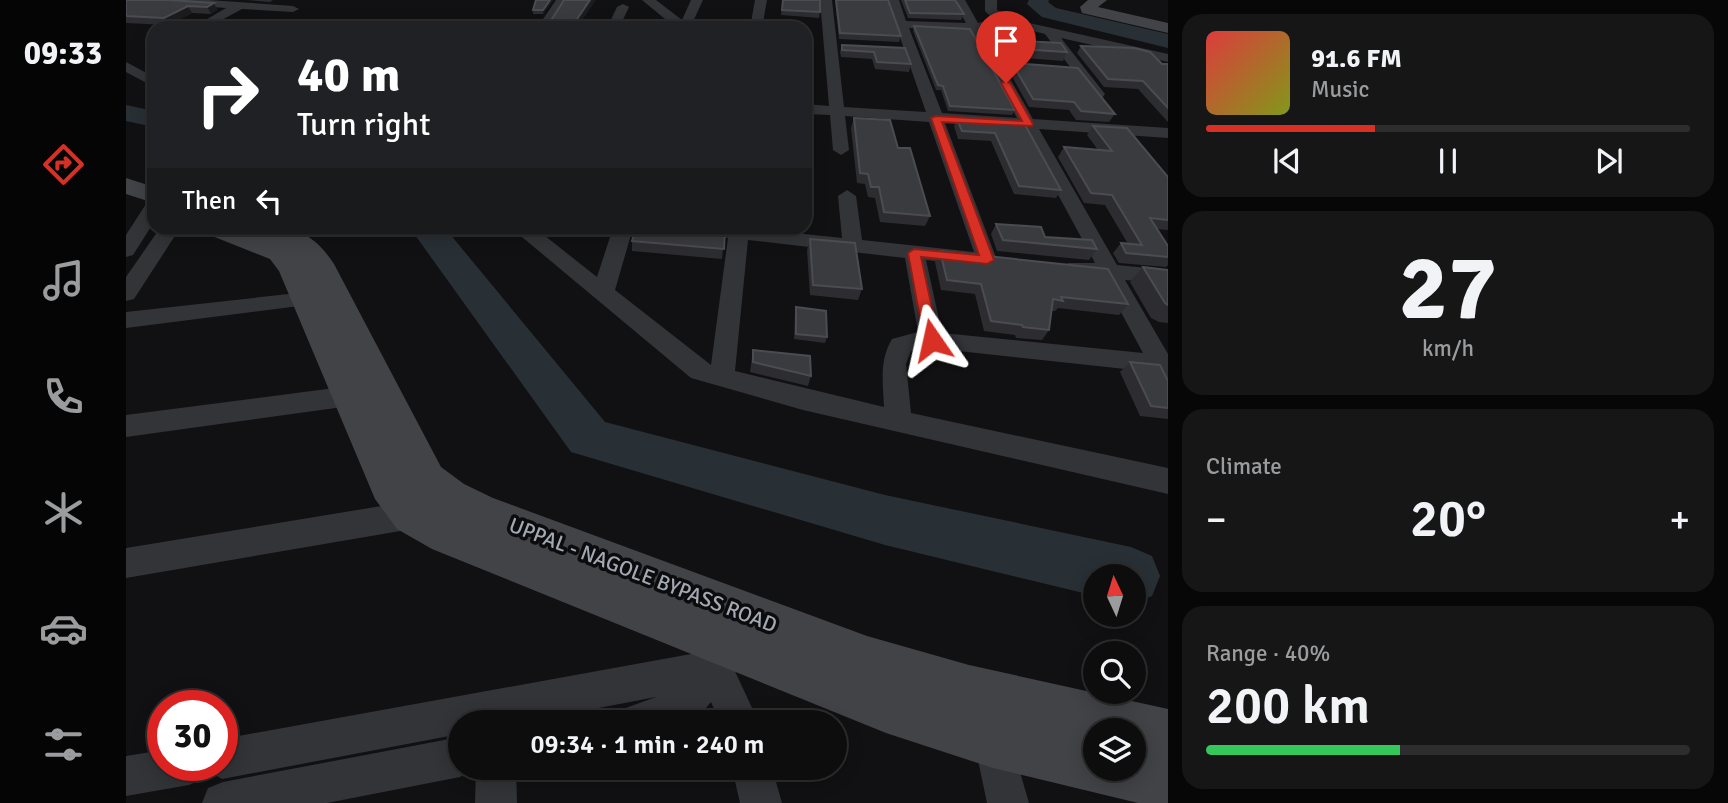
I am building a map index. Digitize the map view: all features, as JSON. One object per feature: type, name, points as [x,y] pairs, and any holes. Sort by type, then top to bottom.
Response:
[{"type":"street","points":[[157,0],[293,9]]},
{"type":"street","points":[[276,21],[304,0]]},
{"type":"street","points":[[547,21],[562,0]]},
{"type":"street","points":[[648,0],[676,21]]},
{"type":"street","points":[[687,21],[697,0]]},
{"type":"street","points":[[757,21],[761,0]]},
{"type":"street","points":[[826,0],[841,150]]},
{"type":"street","points":[[769,235],[994,261],[936,118],[904,49],[902,24],[893,0]]},
{"type":"street","points":[[959,0],[974,27],[1000,63],[1028,124],[1165,370]]},
{"type":"street","points":[[991,0],[991,11],[999,18],[1145,54],[1164,64]]},
{"type":"street","points":[[1099,0],[1088,7],[1088,10],[1168,26]]},
{"type":"street","points":[[1112,0],[1101,8],[1168,26]]},
{"type":"street","points":[[212,21],[241,6]]},
{"type":"street","points":[[616,21],[623,7]]},
{"type":"street","points":[[902,24],[974,27],[1013,23]]},
{"type":"street","points":[[1050,32],[1143,150]]},
{"type":"street","points":[[126,66],[147,79]]},
{"type":"street","points":[[1054,67],[1078,69]]},
{"type":"street","points":[[812,109],[1168,133]]},
{"type":"street","points":[[126,186],[147,211]]},
{"type":"street","points":[[846,196],[853,246]]},
{"type":"street","points":[[126,200],[147,213]]},
{"type":"street","points":[[126,214],[147,216]]},
{"type":"street","points":[[126,251],[147,222]]},
{"type":"street","points":[[126,294],[147,228]]},
{"type":"street","name":"UPPAL - NAGOLE BYPASS ROAD","points":[[235,235],[280,253],[293,268],[390,486],[412,515],[447,535],[724,640],[886,706],[993,741],[1083,762]]},
{"type":"street","name":"UPPAL - NAGOLE BYPASS ROAD","points":[[285,235],[298,239],[307,246],[320,264],[427,479],[449,497],[724,640],[867,661],[969,691],[1168,736]]},
{"type":"street","points":[[532,235],[700,370],[722,379],[803,400],[1168,481]]},
{"type":"street","points":[[603,292],[621,235]]},
{"type":"street","points":[[722,379],[739,235]]},
{"type":"street","points":[[914,253],[932,340]]},
{"type":"street","points":[[1055,266],[1168,277]]},
{"type":"street","points":[[126,320],[307,299]]},
{"type":"street","points":[[898,420],[894,363],[901,345],[922,339],[1165,370]]},
{"type":"street","points":[[126,426],[350,396]]},
{"type":"street","points":[[126,563],[412,515]]},
{"type":"street","points":[[671,710],[689,701],[724,640]]},
{"type":"street","points":[[724,640],[737,710]]},
{"type":"street","points":[[238,754],[724,640]]},
{"type":"street","points":[[993,741],[1008,803]]},
{"type":"street","points":[[226,803],[448,759]]},
{"type":"street","points":[[126,776],[147,772]]},
{"type":"street","points":[[1146,777],[1168,782]]},
{"type":"street","points":[[496,780],[496,803]]},
{"type":"street","points":[[755,780],[761,803]]},
{"type":"building","points":[[126,0],[214,3],[207,7],[188,6],[164,18],[126,16]]},
{"type":"building","points":[[536,0],[550,0],[543,10],[533,10]]},
{"type":"building","points":[[564,0],[590,0],[576,21],[551,21]]},
{"type":"building","points":[[783,0],[820,0],[820,12],[782,10]]},
{"type":"building","points":[[836,0],[888,0],[901,36],[840,33]]},
{"type":"building","points":[[905,0],[955,0],[964,14],[910,13]]},
{"type":"building","points":[[914,26],[970,29],[1015,110],[950,106],[943,86],[938,85]]},
{"type":"building","points":[[1000,40],[1061,43],[1067,52],[1004,48]]},
{"type":"building","points":[[842,45],[905,48],[911,64],[877,62],[874,52],[842,50]]},
{"type":"building","points":[[1081,46],[1134,48],[1150,52],[1162,64],[1168,64],[1168,108],[1143,81],[1108,79]]},
{"type":"building","points":[[1012,63],[1078,68],[1115,114],[1081,111],[1074,102],[1033,99]]},
{"type":"building","points":[[854,118],[890,120],[898,148],[910,148],[930,216],[884,212],[879,187],[871,187],[868,174],[860,173]]},
{"type":"building","points":[[957,119],[1024,123],[1061,190],[1019,186],[995,133],[962,131]]},
{"type":"building","points":[[1093,126],[1127,128],[1168,177],[1168,220],[1150,218],[1168,246],[1168,257],[1126,253],[1121,243],[1142,245],[1112,195],[1091,193],[1064,147],[1112,151]]},
{"type":"building","points":[[996,224],[1041,227],[1045,237],[1092,240],[1097,249],[1003,240]]},
{"type":"building","points":[[634,235],[725,235],[724,249],[632,241]]},
{"type":"building","points":[[810,239],[855,243],[862,289],[813,285]]},
{"type":"building","points":[[940,251],[1108,269],[1128,304],[1061,297],[1063,301],[1053,299],[1049,330],[991,321],[981,284],[947,280]]},
{"type":"building","points":[[1143,267],[1168,270],[1168,305],[1165,303]]},
{"type":"building","points":[[796,307],[826,311],[827,337],[796,334]]},
{"type":"building","points":[[753,350],[810,356],[811,376],[753,362]]},
{"type":"building","points":[[1130,362],[1160,365],[1168,381],[1168,408],[1151,406]]},
{"type":"waterway","points":[[1039,0],[1037,4],[1049,13],[1168,41]]},
{"type":"waterway","points":[[126,113],[147,118]]},
{"type":"waterway","points":[[432,235],[589,438],[885,520],[1083,565]]},
{"type":"route","points":[[932,340],[914,253],[987,260],[936,118],[1028,124],[1006,83]]}]
